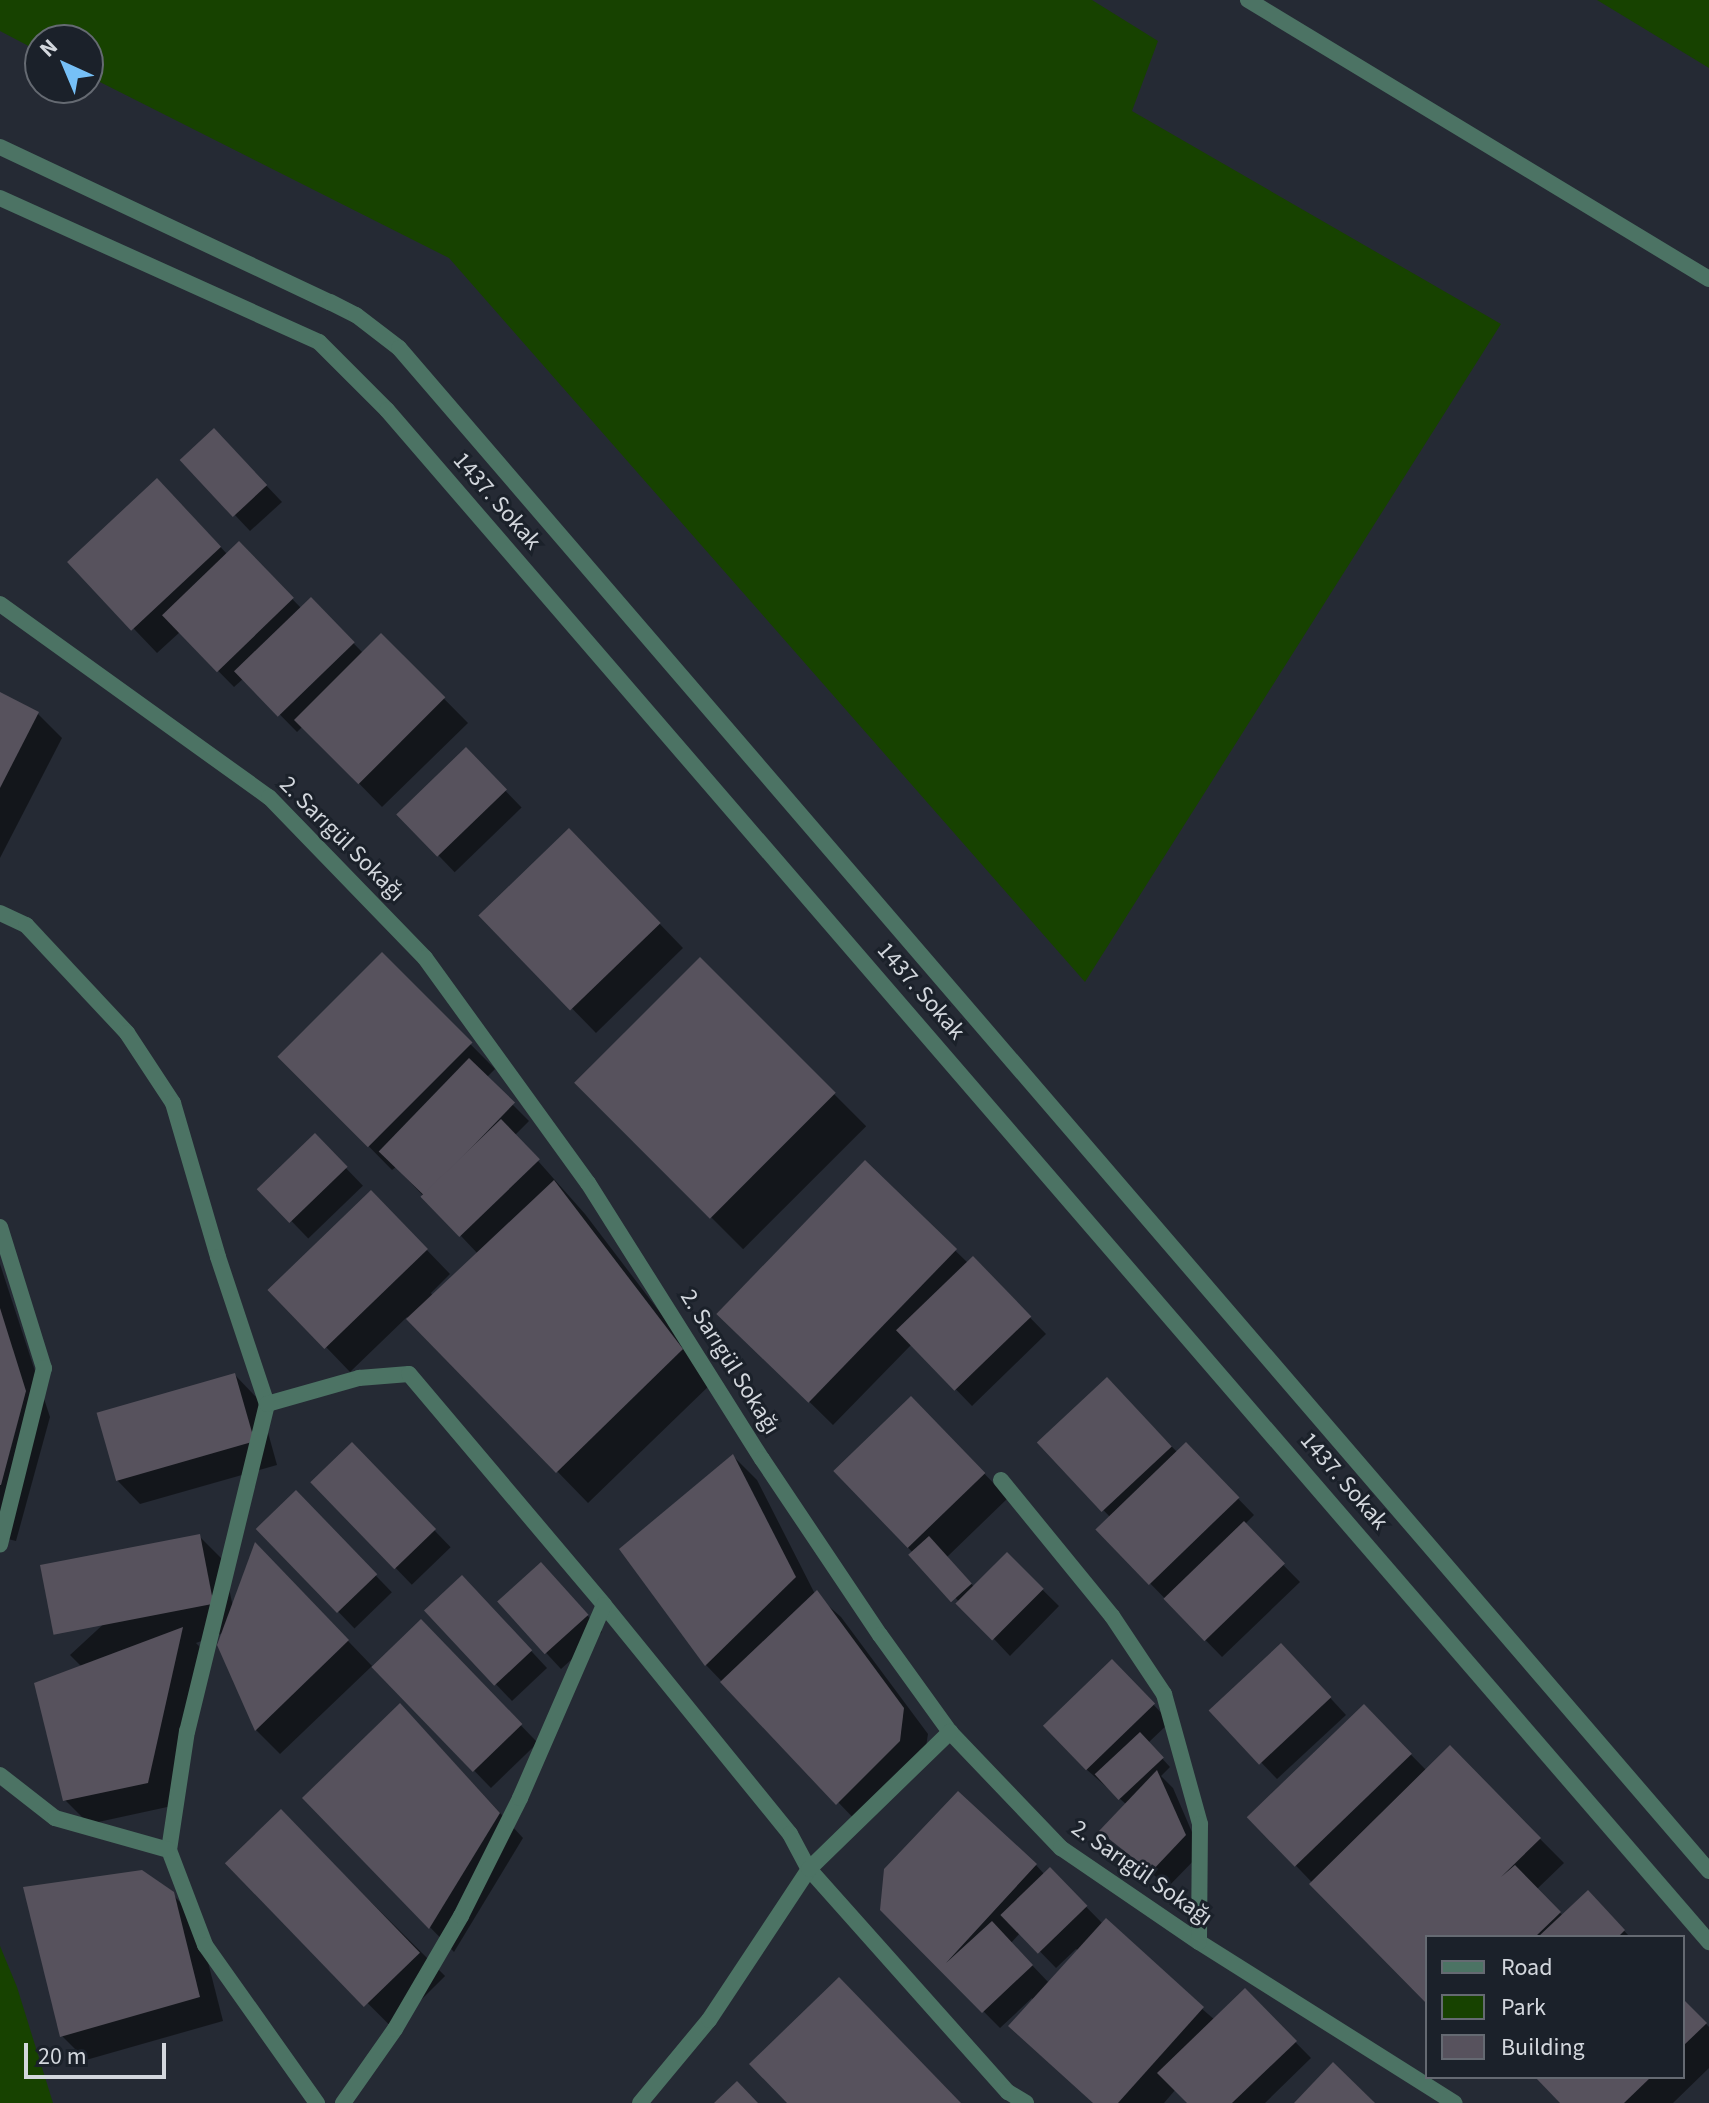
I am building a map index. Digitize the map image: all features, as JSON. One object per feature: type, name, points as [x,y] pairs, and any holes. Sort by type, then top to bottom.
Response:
[{"type":"street","points":[[1248,0],[1709,279]]},
{"type":"street","points":[[0,147],[343,308],[399,348],[1709,1871]]},
{"type":"street","name":"1437. Sokak","points":[[0,198],[319,342],[387,410],[1709,1942]]},
{"type":"street","name":"2. Sarıgül Sokağı","points":[[0,604],[269,797],[425,958],[588,1183],[762,1459],[950,1732],[1061,1848],[1199,1942],[1455,2103]]},
{"type":"street","points":[[0,913],[26,925],[127,1033],[173,1103],[218,1257],[267,1404],[187,1731],[169,1850],[205,1945],[317,2103]]},
{"type":"street","points":[[0,1227],[44,1368],[0,1545]]},
{"type":"street","points":[[267,1404],[359,1378],[409,1374],[604,1605],[790,1834],[809,1869],[1005,2098],[1026,2103]]},
{"type":"street","points":[[1001,1480],[1112,1616],[1164,1694],[1200,1824],[1199,1942]]},
{"type":"street","points":[[343,2103],[395,2029],[461,1916],[520,1798],[604,1605]]},
{"type":"street","points":[[640,2103],[709,2020],[809,1869],[950,1732]]},
{"type":"street","points":[[0,1775],[55,1818],[169,1850]]},
{"type":"green space","points":[[0,0],[1092,0],[1158,41],[1132,111],[1501,324],[1085,982],[449,258],[104,84],[104,24],[24,24],[24,44],[0,31]]},
{"type":"green space","points":[[1597,0],[1709,0],[1709,68]]},
{"type":"green space","points":[[0,1946],[17,1987],[53,2103],[0,2103]]},
{"type":"building","points":[[214,428],[267,485],[233,517],[180,460]]},
{"type":"building","points":[[157,478],[221,547],[131,631],[67,562]]},
{"type":"building","points":[[239,541],[294,598],[217,672],[162,615]]},
{"type":"building","points":[[311,597],[355,642],[278,717],[234,671]]},
{"type":"building","points":[[381,633],[445,697],[358,784],[294,720]]},
{"type":"building","points":[[0,692],[39,712],[0,788]]},
{"type":"building","points":[[466,747],[507,789],[437,857],[396,814]]},
{"type":"building","points":[[569,828],[661,923],[570,1010],[478,916]]},
{"type":"building","points":[[382,952],[473,1043],[368,1147],[277,1057]]},
{"type":"building","points":[[700,957],[836,1093],[710,1219],[574,1083]]},
{"type":"building","points":[[469,1058],[515,1102],[425,1196],[379,1152]]},
{"type":"building","points":[[501,1119],[540,1159],[459,1237],[420,1197]]},
{"type":"building","points":[[315,1133],[348,1167],[289,1223],[257,1189]]},
{"type":"building","points":[[865,1160],[957,1249],[808,1403],[716,1314]]},
{"type":"building","points":[[554,1180],[683,1349],[556,1473],[406,1319]]},
{"type":"building","points":[[371,1190],[428,1249],[324,1349],[267,1290]]},
{"type":"building","points":[[973,1256],[1031,1316],[954,1391],[896,1330]]},
{"type":"building","points":[[0,1308],[26,1391],[1,1485],[0,1485]]},
{"type":"building","points":[[235,1373],[255,1441],[116,1481],[97,1413]]},
{"type":"building","points":[[1107,1377],[1172,1446],[1102,1512],[1037,1442]]},
{"type":"building","points":[[911,1396],[985,1473],[908,1548],[833,1471]]},
{"type":"building","points":[[352,1442],[436,1529],[394,1569],[310,1482]]},
{"type":"building","points":[[1186,1442],[1239,1497],[1149,1585],[1095,1530]]},
{"type":"building","points":[[733,1454],[796,1577],[705,1666],[619,1549]]},
{"type":"building","points":[[296,1490],[377,1574],[337,1613],[256,1529]]},
{"type":"building","points":[[1244,1521],[1285,1563],[1204,1641],[1163,1599]]},
{"type":"building","points":[[200,1534],[214,1604],[54,1635],[40,1565]]},
{"type":"building","points":[[929,1536],[972,1584],[951,1602],[908,1555]]},
{"type":"building","points":[[255,1542],[349,1640],[255,1731],[217,1645]]},
{"type":"building","points":[[1007,1552],[1044,1589],[992,1640],[955,1604]]},
{"type":"building","points":[[541,1562],[589,1615],[545,1654],[497,1601]]},
{"type":"building","points":[[462,1575],[532,1650],[494,1686],[424,1610]]},
{"type":"building","points":[[817,1590],[904,1708],[900,1741],[836,1805],[720,1682]]},
{"type":"building","points":[[421,1619],[522,1724],[473,1772],[371,1667]]},
{"type":"building","points":[[183,1627],[148,1783],[63,1801],[34,1683]]},
{"type":"building","points":[[1281,1643],[1331,1697],[1259,1765],[1209,1711]]},
{"type":"building","points":[[1112,1659],[1155,1704],[1086,1770],[1043,1726]]},
{"type":"building","points":[[400,1703],[500,1813],[429,1929],[302,1798]]},
{"type":"building","points":[[1364,1704],[1412,1754],[1295,1867],[1247,1817]]},
{"type":"building","points":[[1140,1732],[1164,1758],[1119,1800],[1095,1774]]},
{"type":"building","points":[[1450,1745],[1541,1838],[1501,1877],[1515,1865],[1561,1912],[1537,1935],[1425,1935],[1425,2002],[1309,1884]]},
{"type":"building","points":[[1157,1770],[1186,1835],[1151,1872],[1099,1831]]},
{"type":"building","points":[[958,1791],[1037,1864],[946,1963],[992,1921],[1033,1965],[982,2013],[880,1910],[884,1869]]},
{"type":"building","points":[[281,1809],[420,1953],[364,2007],[225,1863]]},
{"type":"building","points":[[1050,1867],[1088,1906],[1038,1954],[1000,1915]]},
{"type":"building","points":[[142,1870],[174,1892],[200,1997],[60,2037],[23,1887]]},
{"type":"building","points":[[1588,1890],[1625,1930],[1620,1935],[1540,1935]]},
{"type":"building","points":[[1106,1918],[1204,2007],[1118,2103],[1093,2103],[1008,2026]]},
{"type":"building","points":[[839,1977],[961,2103],[787,2103],[749,2064]]},
{"type":"building","points":[[1245,1988],[1297,2041],[1232,2103],[1187,2103],[1157,2073]]},
{"type":"building","points":[[1685,2001],[1707,2023],[1685,2044]]},
{"type":"building","points":[[1333,2062],[1375,2103],[1294,2103]]},
{"type":"building","points":[[1537,2079],[1649,2079],[1624,2103],[1560,2103]]},
{"type":"building","points":[[737,2081],[758,2103],[714,2103]]}]
